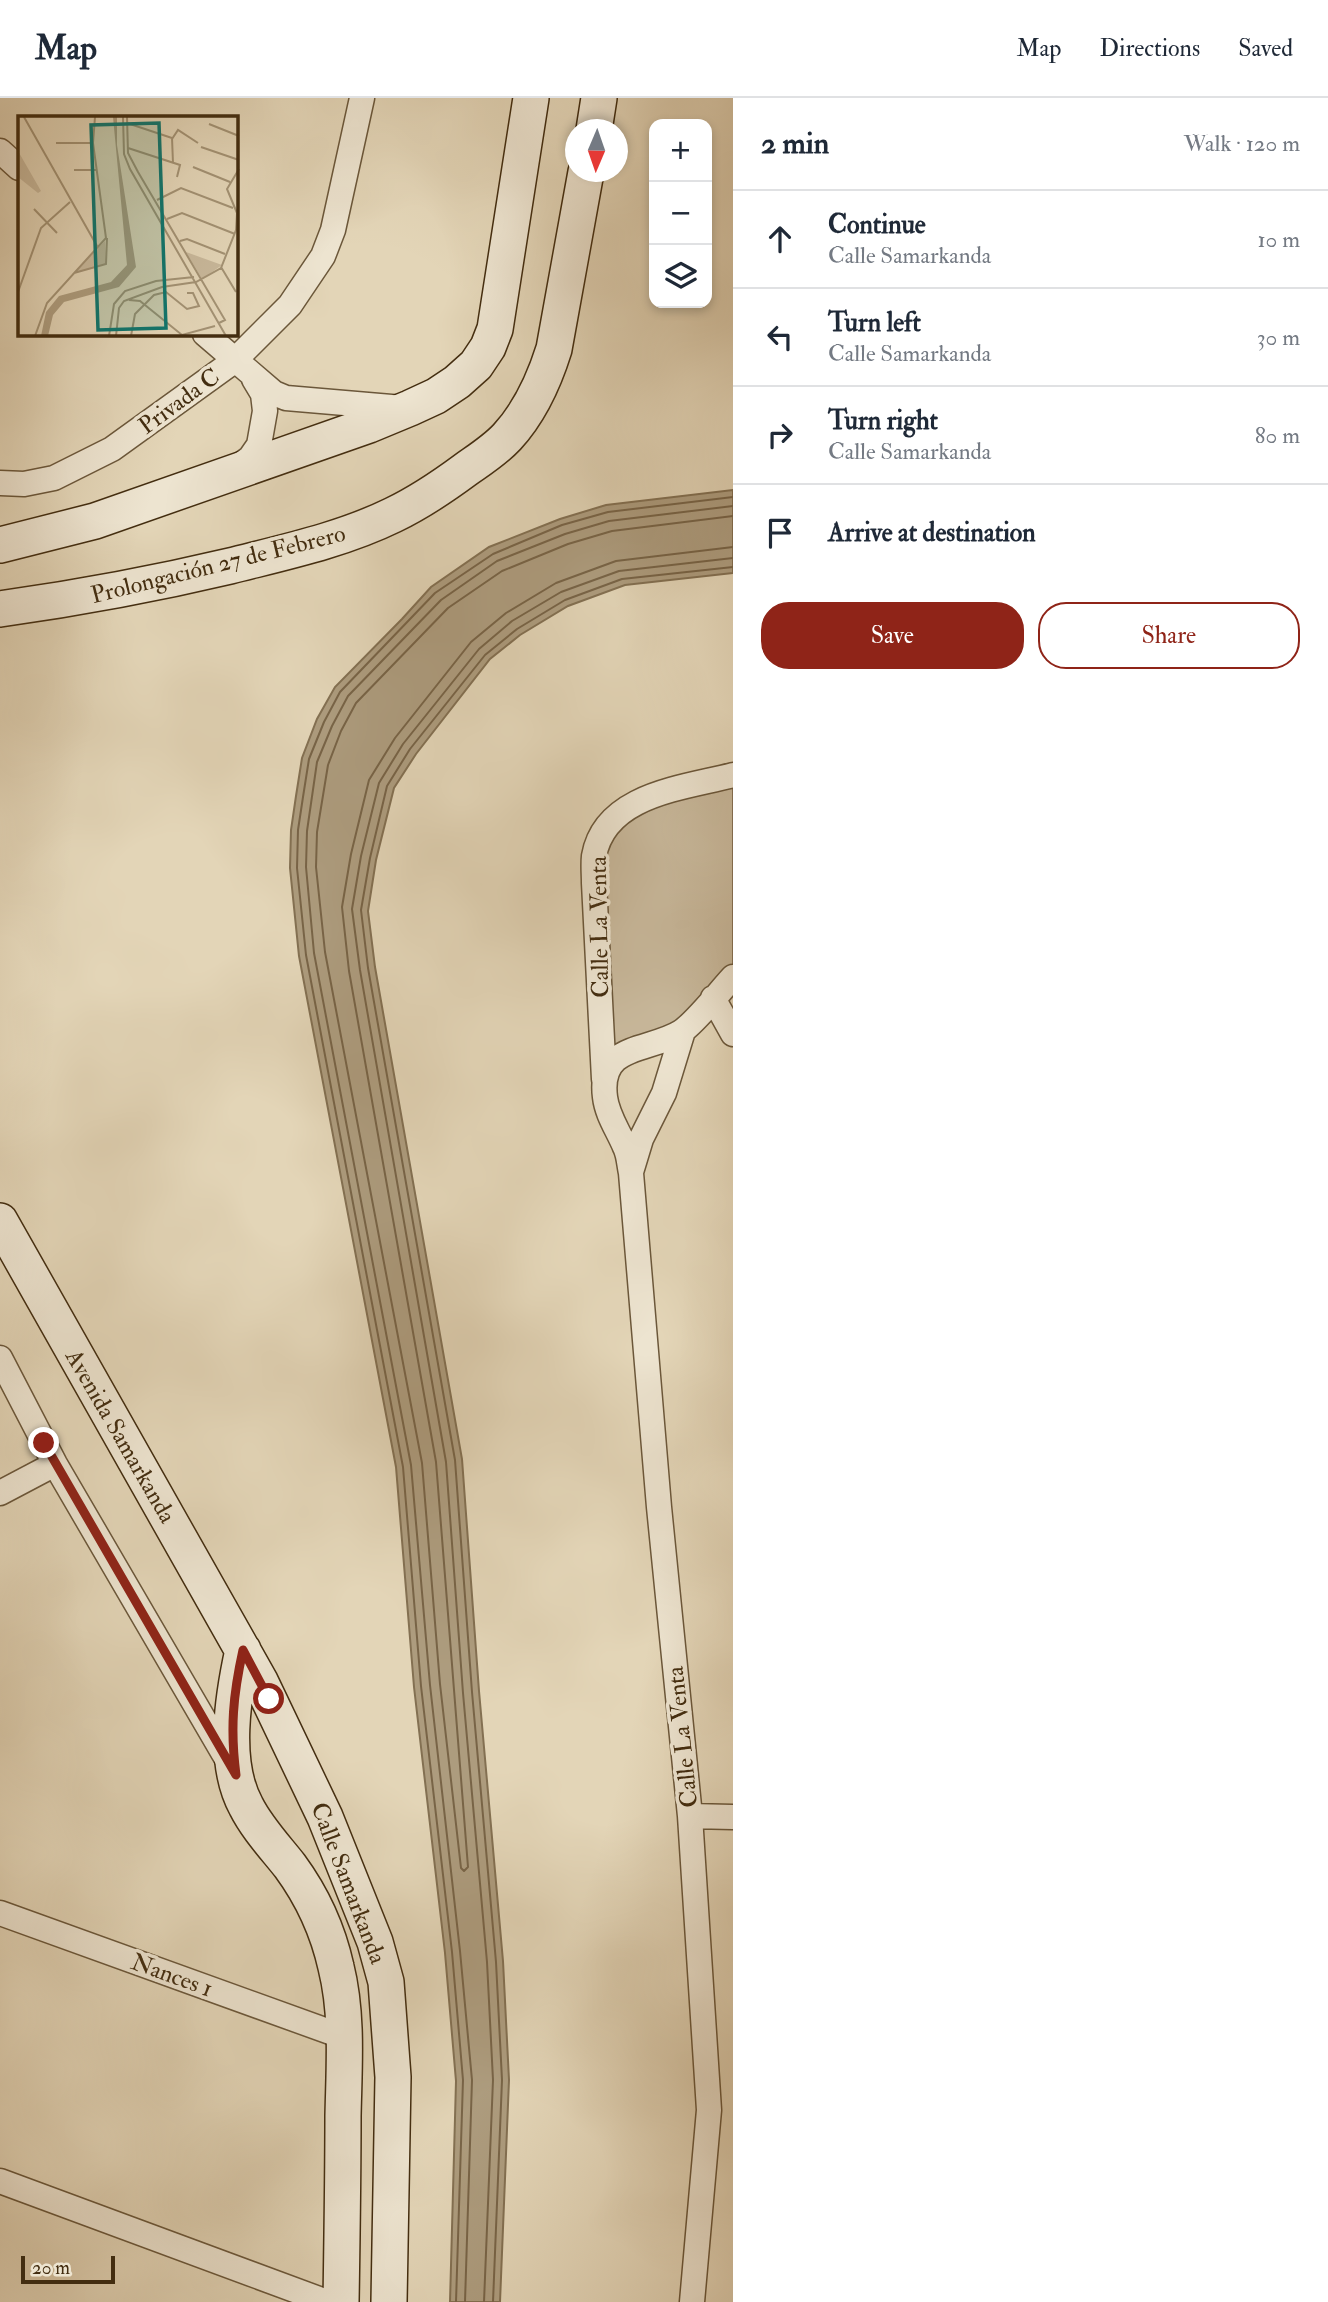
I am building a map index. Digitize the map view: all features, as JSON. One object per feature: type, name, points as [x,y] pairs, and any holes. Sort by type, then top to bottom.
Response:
[{"type":"street","name":"Privada C","points":[[0,483],[24,484],[54,478],[83,465],[243,368],[323,256],[333,230],[362,98]]},
{"type":"street","points":[[0,545],[95,520],[227,475],[410,408],[436,397],[457,382],[476,365],[488,347],[495,329],[531,98]]},
{"type":"street","points":[[596,119],[599,98]]},
{"type":"street","points":[[0,151],[18,167]]},
{"type":"street","name":"Prolongación 27 de Febrero","points":[[0,609],[138,587],[315,544],[392,516],[471,466],[507,437],[538,393],[547,373],[554,349],[584,182]]},
{"type":"street","points":[[207,336],[274,393],[286,397],[410,408]]},
{"type":"street","points":[[227,475],[250,458],[259,445],[265,411],[263,394],[243,368]]},
{"type":"street","name":"Calle La Venta","points":[[605,1085],[595,935],[594,867],[597,847],[617,816],[636,801],[733,775]]},
{"type":"street","name":"Calle La Venta","points":[[631,1173],[641,1139],[664,1093],[683,1031],[733,977]]},
{"type":"street","points":[[713,998],[733,1034]]},
{"type":"street","name":"Calle La Venta","points":[[683,1031],[625,1053],[610,1063],[605,1077],[605,1098],[610,1116],[627,1151],[631,1173],[659,1507],[721,2110],[692,2302]]},
{"type":"street","name":"Avenida Samarkanda","points":[[0,1221],[243,1650]]},
{"type":"street","name":"Calle Samarkanda","points":[[0,1358],[55,1464],[236,1775]]},
{"type":"street","points":[[0,1493],[55,1464]]},
{"type":"street","name":"Calle Samarkanda","points":[[243,1650],[231,1720],[236,1775],[244,1804],[308,1894],[336,1965],[341,1989],[344,2037],[341,2302]]},
{"type":"street","name":"Calle Samarkanda","points":[[243,1650],[286,1733],[329,1828],[375,1942],[386,1982],[393,2077],[389,2302]]},
{"type":"street","points":[[690,1816],[733,1817]]},
{"type":"street","name":"Nances 1","points":[[0,1913],[344,2037]]},
{"type":"street","points":[[0,2181],[327,2302]]},
{"type":"shaded area","points":[[733,775],[733,977],[683,1031],[625,1053],[602,1045],[607,829],[624,808]]},
{"type":"water","points":[[733,490],[733,573],[625,585],[568,606],[520,635],[490,659],[416,754],[394,788],[376,860],[368,911],[375,967],[462,1459],[503,1961],[509,2080],[500,2302],[450,2302],[456,2081],[445,1953],[414,1687],[396,1467],[299,956],[290,868],[291,830],[296,796],[302,758],[317,719],[335,687],[431,587],[489,547],[560,519],[606,505]]},
{"type":"route","points":[[44,1443],[236,1775],[231,1720],[243,1650],[269,1699]]}]
